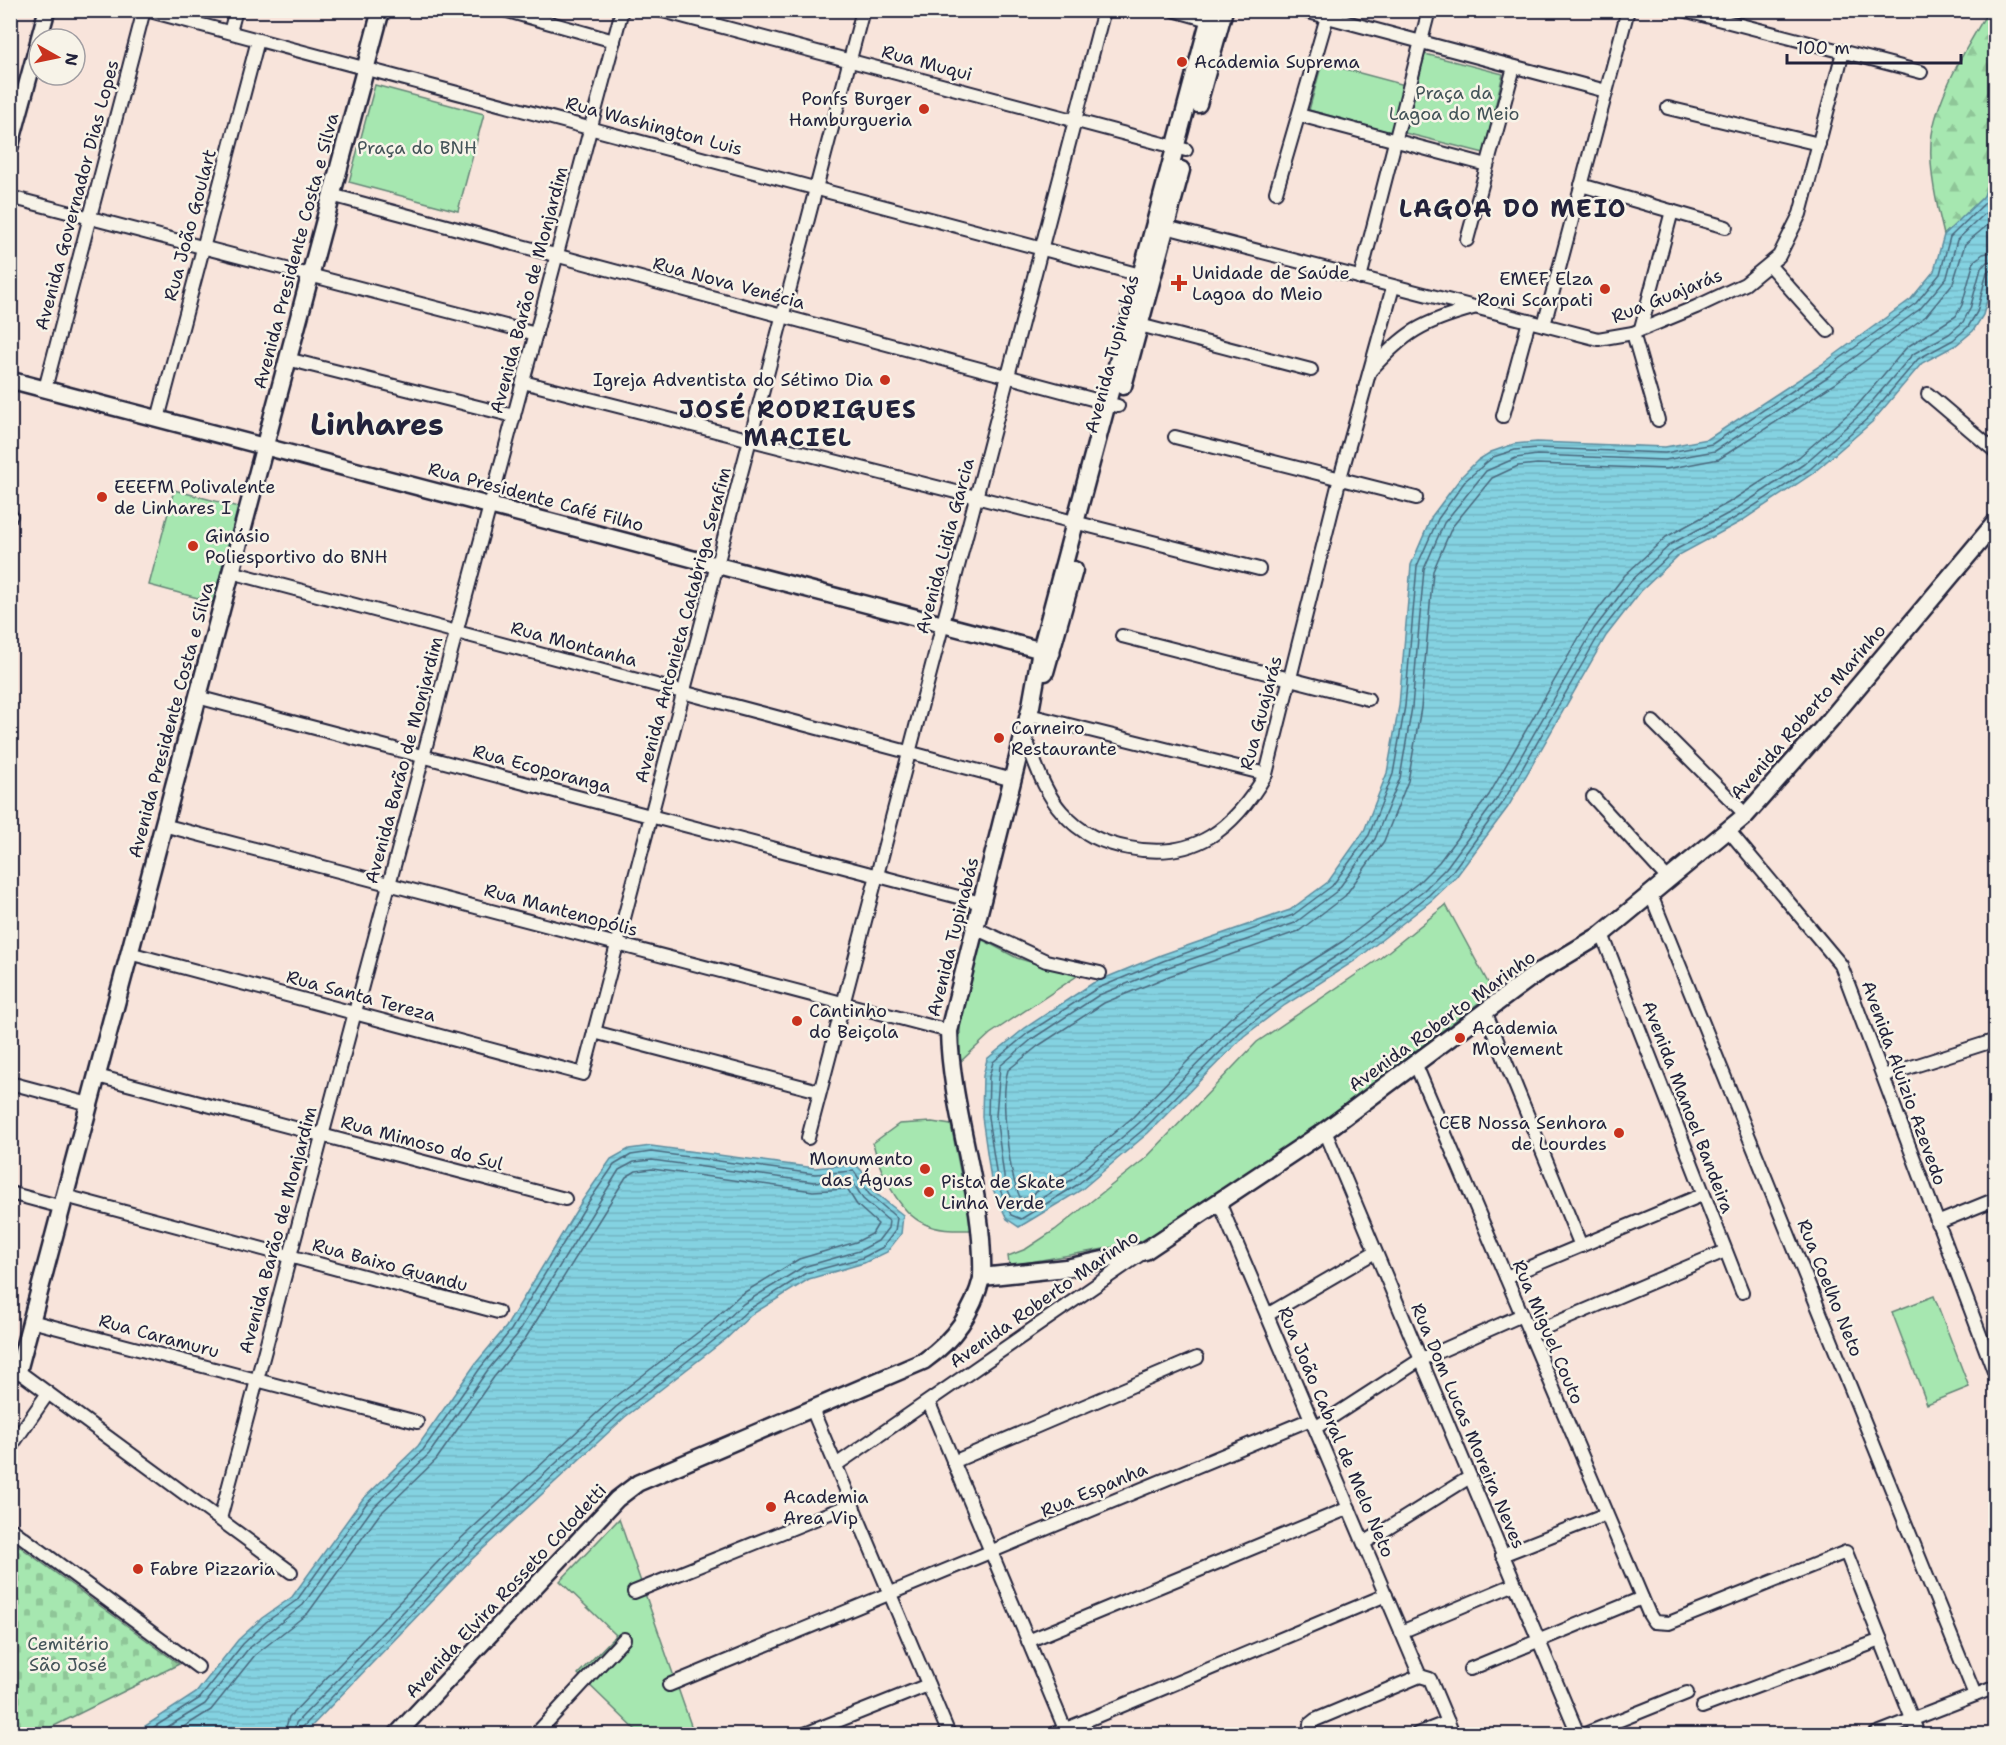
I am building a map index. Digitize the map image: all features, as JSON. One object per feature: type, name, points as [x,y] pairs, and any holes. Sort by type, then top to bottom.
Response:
[{"type":"main road","name":"Avenida Presidente Costa e Silva","points":[[14,1368],[31,1321],[381,10]]},
{"type":"main road","name":"Avenida Tupinabás","points":[[982,1277],[981,1235],[951,1074],[949,1031],[1030,711],[1216,16]]},
{"type":"main road","name":"Avenida Roberto Marinho","points":[[1145,1251],[1325,1131],[1534,975],[1602,934],[1729,831],[1746,815],[1830,720],[1995,522]]},
{"type":"main road","points":[[982,1277],[1066,1268],[1145,1251]]},
{"type":"street","points":[[42,27],[47,10]]},
{"type":"street","name":"Rua Washington Luis","points":[[145,10],[1147,276]]},
{"type":"street","name":"Avenida Governador Dias Lopes","points":[[45,389],[145,10]]},
{"type":"street","points":[[230,32],[236,10]]},
{"type":"street","points":[[504,10],[614,41]]},
{"type":"street","name":"Avenida Barão de Monjardim","points":[[220,1519],[622,10]]},
{"type":"street","name":"Rua Muqui","points":[[659,10],[1180,149]]},
{"type":"street","name":"Avenida Antonieta Catabriga Serafim","points":[[583,1074],[863,10]]},
{"type":"street","name":"Avenida Lidia Garcia","points":[[808,1138],[1104,10]]},
{"type":"street","points":[[1173,10],[1216,16]]},
{"type":"street","points":[[1301,10],[1606,91]]},
{"type":"street","points":[[1360,278],[1430,10]]},
{"type":"street","points":[[1544,325],[1628,10]]},
{"type":"street","points":[[1683,10],[1921,72]]},
{"type":"street","points":[[1276,192],[1327,17]]},
{"type":"street","name":"Rua João Goulart","points":[[158,419],[258,40]]},
{"type":"street","name":"Rua Guajarás","points":[[1368,374],[1393,346],[1411,331],[1431,321],[1474,308],[1598,339],[1637,331],[1735,288],[1770,266],[1779,256],[1800,214],[1843,52]]},
{"type":"street","points":[[1467,240],[1514,67]]},
{"type":"street","points":[[10,147],[15,112],[27,76]]},
{"type":"street","points":[[1668,108],[1819,144]]},
{"type":"street","points":[[1299,115],[1487,165]]},
{"type":"street","points":[[1581,185],[1726,227]]},
{"type":"street","name":"Rua Nova Venécia","points":[[331,195],[1112,405]]},
{"type":"street","points":[[10,197],[310,273],[536,334]]},
{"type":"street","points":[[1658,420],[1637,331],[1672,211]]},
{"type":"street","points":[[1160,226],[1474,308]]},
{"type":"street","points":[[1770,266],[1828,331]]},
{"type":"street","name":"Rua Guajarás","points":[[1024,735],[1044,784],[1062,812],[1081,830],[1102,843],[1140,850],[1176,851],[1204,841],[1236,816],[1250,801],[1266,774],[1340,478],[1392,286]]},
{"type":"street","points":[[1503,416],[1529,321]]},
{"type":"street","points":[[1134,324],[1311,370]]},
{"type":"street","points":[[287,359],[514,416]]},
{"type":"street","name":"Rua Presidente Café Filho","points":[[10,380],[1047,651]]},
{"type":"street","points":[[523,382],[1259,568]]},
{"type":"street","points":[[1928,394],[1995,452]]},
{"type":"street","points":[[1176,437],[1416,498]]},
{"type":"street","name":"Rua Montanha","points":[[231,572],[1013,780]]},
{"type":"street","points":[[1122,636],[1368,699]]},
{"type":"street","name":"Rua Ecoporanga","points":[[197,697],[981,903]]},
{"type":"street","points":[[1030,711],[1266,774]]},
{"type":"street","points":[[1653,722],[1746,815]]},
{"type":"street","points":[[1593,797],[1670,880]]},
{"type":"street","name":"Rua Mantenopólis","points":[[163,825],[949,1031]]},
{"type":"street","name":"Avenida Aluizio Azevedo","points":[[1729,831],[1841,965],[1995,1377]]},
{"type":"street","name":"Rua Coelho Neto","points":[[1651,895],[1975,1695]]},
{"type":"street","points":[[975,928],[1046,961],[1100,973]]},
{"type":"street","name":"Avenida Manoel Bandeira","points":[[1602,934],[1702,1195],[1742,1292]]},
{"type":"street","name":"Rua Santa Tereza","points":[[129,953],[583,1074]]},
{"type":"street","points":[[1485,1011],[1581,1246]]},
{"type":"street","points":[[594,1032],[819,1091]]},
{"type":"street","points":[[1883,1076],[1995,1040]]},
{"type":"street","name":"Rua Miguel Couto","points":[[1415,1063],[1654,1622],[1669,1623],[1846,1552],[1881,1640]]},
{"type":"street","name":"Rua Mimoso do Sul","points":[[97,1076],[565,1199]]},
{"type":"street","points":[[10,1083],[89,1104]]},
{"type":"street","name":"Rua Dom Lucas Moreira Neves","points":[[1325,1131],[1578,1734]]},
{"type":"street","name":"Rua Baixo Guandu","points":[[10,1193],[63,1202],[290,1257],[498,1312]]},
{"type":"street","points":[[1506,1277],[1702,1195]]},
{"type":"street","points":[[1937,1223],[1995,1198]]},
{"type":"street","name":"Rua João Cabral de Melo Neto","points":[[1219,1202],[1420,1676],[1430,1679],[1448,1722]]},
{"type":"street","name":"Avenida Roberto Marinho","points":[[836,1465],[929,1403],[1145,1251]]},
{"type":"street","points":[[1530,1334],[1725,1251]]},
{"type":"street","points":[[1267,1315],[1375,1252]]},
{"type":"street","name":"Avenida Tupinabás","points":[[812,1409],[924,1361],[939,1350],[962,1324],[978,1293],[982,1277]]},
{"type":"street","name":"Rua Espanha","points":[[669,1685],[991,1552],[1313,1423],[1420,1360],[1522,1315]]},
{"type":"street","name":"Rua Caramuru","points":[[31,1321],[417,1422]]},
{"type":"street","points":[[953,1462],[1197,1358]]},
{"type":"street","points":[[14,1368],[291,1572]]},
{"type":"street","points":[[10,1448],[48,1393]]},
{"type":"street","points":[[929,1403],[1028,1641],[1062,1733],[1386,1595]]},
{"type":"street","points":[[812,1409],[948,1734]]},
{"type":"street","name":"Avenida Elvira Rosseto Colodetti","points":[[397,1734],[617,1499],[638,1483],[812,1409]]},
{"type":"street","points":[[1364,1543],[1470,1477]]},
{"type":"street","points":[[634,1592],[852,1503]]},
{"type":"street","points":[[1028,1641],[1349,1508]]},
{"type":"street","points":[[1502,1555],[1606,1514]]},
{"type":"street","points":[[10,1528],[198,1667]]},
{"type":"street","points":[[1401,1632],[1515,1584]]},
{"type":"street","points":[[1470,1669],[1642,1598]]},
{"type":"street","points":[[536,1734],[624,1639]]},
{"type":"street","points":[[1702,1707],[1881,1640],[1918,1734]]},
{"type":"street","points":[[1309,1734],[1310,1724],[1315,1720],[1420,1676]]},
{"type":"street","points":[[805,1734],[928,1685]]},
{"type":"street","points":[[1875,1734],[1995,1687]]},
{"type":"street","points":[[1585,1734],[1688,1693]]},
{"type":"street","points":[[1418,1734],[1448,1722],[1453,1734]]},
{"type":"green space","points":[[1988,11],[1995,11],[1996,143],[1989,182],[1982,200],[1944,235],[1932,177],[1931,142],[1934,126],[1945,91]]},
{"type":"green space","name":"Praça da Lagoa do Meio","points":[[1425,54],[1503,74],[1484,153],[1405,133]]},
{"type":"green space","points":[[1322,63],[1405,85],[1393,133],[1309,110]]},
{"type":"green space","name":"Praça do BNH","points":[[375,85],[484,114],[458,211],[349,182]]},
{"type":"green space","name":"Ginásio Poliesportivo do BNH","points":[[174,490],[238,507],[213,602],[149,585]]},
{"type":"green space","points":[[1446,905],[1493,992],[1308,1133],[1174,1223],[1138,1243],[1013,1265],[1009,1263],[1008,1256],[1026,1249],[1055,1230],[1146,1158],[1257,1042],[1379,959]]},
{"type":"green space","points":[[981,939],[1017,958],[1077,976],[990,1034],[960,1062],[960,1019]]},
{"type":"green space","name":"Pista de Skate Linha Verde","points":[[932,1122],[951,1125],[972,1230],[936,1228],[915,1218],[898,1200],[880,1165],[873,1143],[899,1124]]},
{"type":"green space","points":[[1934,1296],[1969,1387],[1927,1404],[1892,1312]]},
{"type":"green space","points":[[619,1519],[694,1734],[640,1734],[578,1674],[616,1635],[560,1581]]},
{"type":"green space","name":"Cemitério São José","points":[[10,1540],[179,1664],[38,1734],[11,1734]]},
{"type":"water","points":[[1995,143],[1995,255],[1983,315],[1973,331],[1956,345],[1922,363],[1872,422],[1812,474],[1740,522],[1679,555],[1641,591],[1606,636],[1508,807],[1456,877],[1432,900],[1356,960],[1285,1005],[1244,1036],[1148,1133],[1081,1190],[1019,1227],[1007,1219],[992,1187],[982,1117],[983,1076],[987,1059],[1025,1028],[1093,983],[1161,955],[1290,910],[1328,882],[1364,831],[1387,773],[1399,706],[1411,565],[1432,516],[1462,476],[1478,460],[1491,452],[1514,444],[1537,442],[1665,447],[1708,439],[1821,365],[1911,299],[1934,271],[1944,235],[1984,196],[1989,179],[1989,158]]},
{"type":"water","points":[[651,1146],[815,1168],[855,1164],[865,1174],[873,1191],[903,1215],[901,1234],[887,1252],[864,1263],[809,1279],[751,1315],[726,1339],[625,1417],[471,1560],[304,1734],[133,1734],[196,1693],[238,1640],[262,1618],[292,1597],[362,1500],[418,1446],[476,1363],[506,1327],[582,1201],[611,1159],[629,1149]]},
{"type":"place","name":"Academia Suprema","points":[[1182,62]]},
{"type":"place","name":"Ponfs Burger Hamburgueria","points":[[924,109]]},
{"type":"place","name":"Unidade de Saúde Lagoa do Meio","points":[[1179,283]]},
{"type":"place","name":"EMEF Elza Roni Scarpati","points":[[1605,289]]},
{"type":"place","name":"Igreja Adventista do Sétimo Dia","points":[[885,380]]},
{"type":"place","name":"EEEFM Polivalente de Linhares I","points":[[102,497]]},
{"type":"place","name":"Ginásio Poliesportivo do BNH","points":[[193,546]]},
{"type":"place","name":"Carneiro Restaurante","points":[[999,738]]},
{"type":"place","name":"Cantinho do Beiçola","points":[[797,1021]]},
{"type":"place","name":"Academia Movement","points":[[1460,1038]]},
{"type":"place","name":"CEB Nossa Senhora de Lourdes","points":[[1619,1133]]},
{"type":"place","name":"Monumento das Águas","points":[[925,1169]]},
{"type":"place","name":"Pista de Skate Linha Verde","points":[[929,1192]]},
{"type":"place","name":"Academia Area Vip","points":[[771,1507]]},
{"type":"place","name":"Fabre Pizzaria","points":[[138,1569]]},
{"type":"district","name":"LAGOA DO MEIO","points":[[1513,209]]},
{"type":"district","name":"Linhares","points":[[377,424]]},
{"type":"district","name":"JOSÉ RODRIGUES MACIEL","points":[[798,424]]}]
